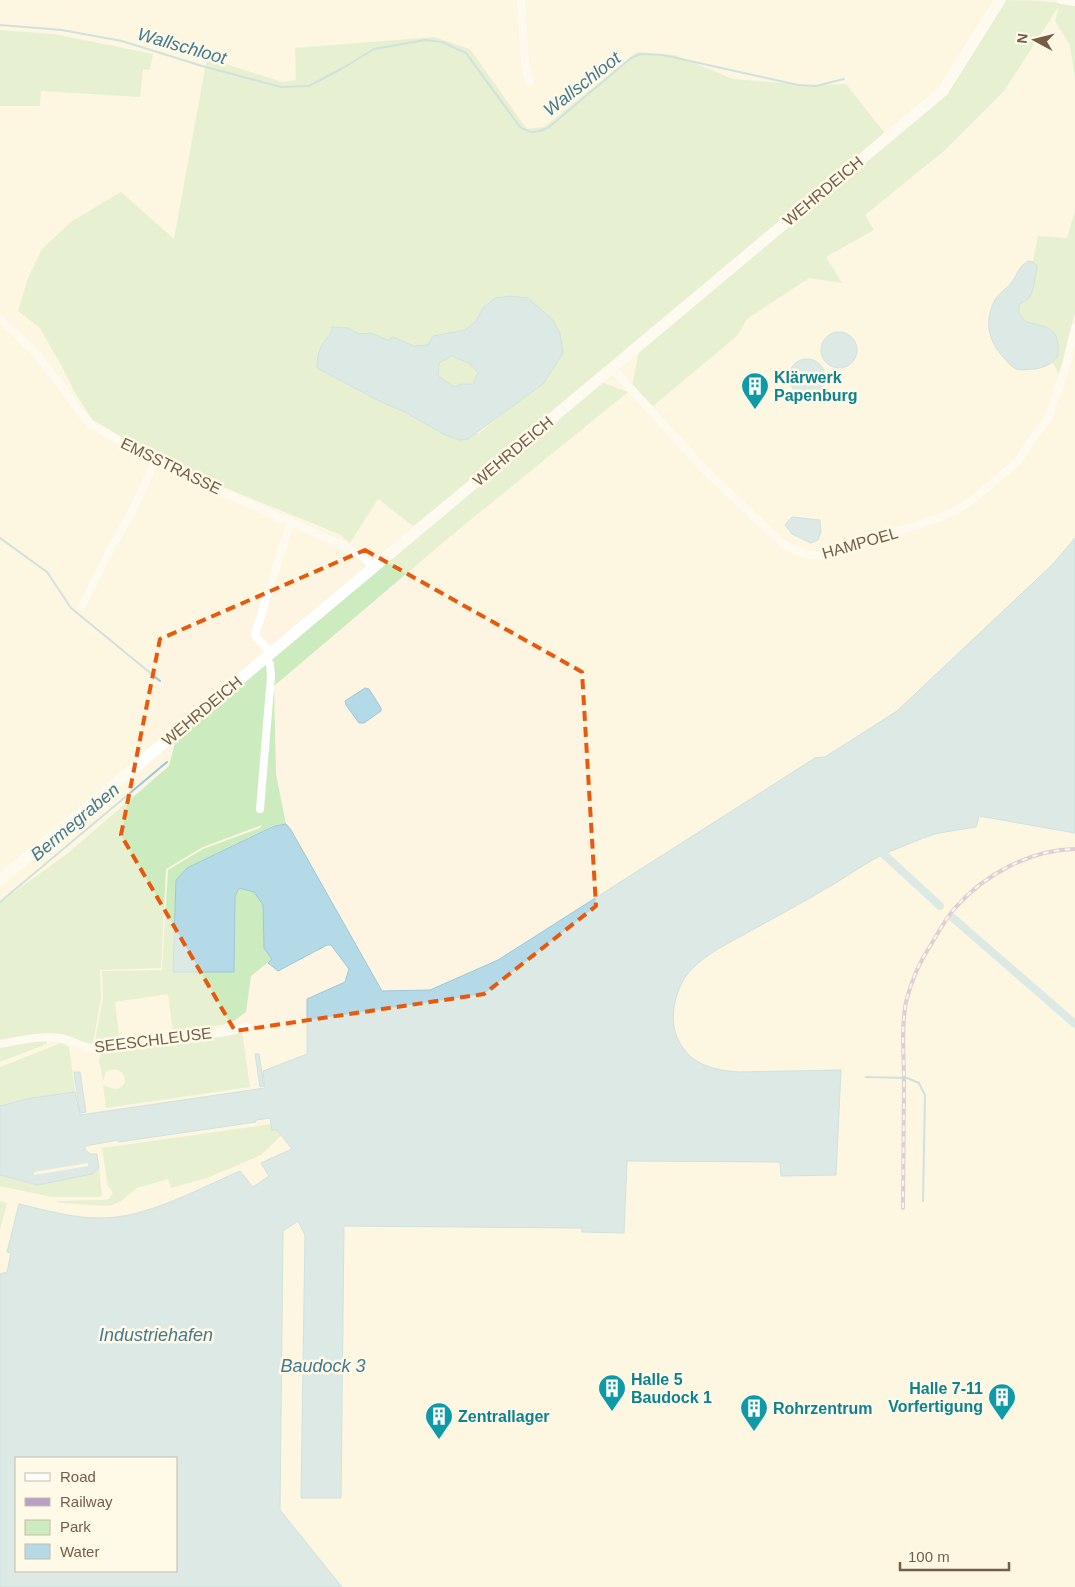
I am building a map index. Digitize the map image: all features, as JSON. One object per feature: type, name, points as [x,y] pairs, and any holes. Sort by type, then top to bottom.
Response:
[{"type":"street","points":[[521,0],[525,64],[529,81]]},
{"type":"street","name":"WEHRDEICH","points":[[0,880],[943,91],[1000,0]]},
{"type":"street","points":[[1062,0],[1075,2]]},
{"type":"street","name":"EMSSTRASSE","points":[[0,319],[32,350],[64,389],[78,410],[92,424],[155,462],[291,521],[362,556],[374,568]]},
{"type":"street","name":"HAMPOEL","points":[[612,368],[679,443],[783,544],[795,552],[808,556],[821,556],[940,518],[976,497],[1010,469],[1018,461],[1048,419],[1066,366],[1075,328]]},
{"type":"street","points":[[82,606],[155,462]]},
{"type":"street","points":[[260,809],[271,676],[268,655],[255,634],[291,521]]},
{"type":"street","name":"SEESCHLEUSE","points":[[0,1044],[52,1037],[83,1047],[102,1049],[226,1032],[248,1027]]},
{"type":"highlighted area","points":[[365,550],[582,672],[596,906],[484,994],[235,1031],[121,835],[160,639]]},
{"type":"green space","points":[[1005,0],[1060,3],[1061,0],[1075,0],[1075,78],[1070,45],[1055,21],[1059,6],[1004,91],[944,151],[865,215],[874,230],[826,257],[842,283],[809,278],[747,319],[737,336],[653,406],[632,386],[639,351],[944,93]]},
{"type":"green space","points":[[0,30],[54,34],[153,54],[150,70],[143,69],[140,97],[41,91],[40,106],[0,106]]},
{"type":"green space","points":[[434,37],[470,49],[527,129],[544,127],[637,52],[675,55],[733,79],[807,85],[846,84],[884,132],[878,141],[489,466],[413,526],[378,499],[350,543],[339,534],[203,479],[157,458],[94,422],[77,396],[40,328],[18,311],[28,278],[42,249],[72,221],[121,192],[174,239],[207,58],[282,82],[296,80],[295,48]],"holes":[[[510,296],[528,298],[552,319],[505,412],[479,433],[445,435],[403,411],[381,402],[317,368],[321,347],[334,334],[348,328],[359,334],[371,333],[387,340],[393,337],[414,346],[428,345],[433,336],[465,330],[476,321],[483,308],[495,298]]]},
{"type":"green space","points":[[1075,211],[1075,312],[1059,375],[1053,363],[1058,356],[1057,340],[1026,322],[1019,313],[1018,305],[1030,297],[1037,266],[1033,262],[1038,236],[1067,238]]},
{"type":"green space","points":[[453,356],[468,363],[478,372],[473,384],[462,384],[455,387],[438,376],[439,363]]},
{"type":"green space","points":[[601,382],[628,392],[452,535],[274,686],[276,774],[286,824],[274,825],[187,868],[176,880],[173,972],[234,972],[235,896],[239,888],[254,892],[263,905],[264,948],[272,959],[251,976],[246,1012],[235,1020],[222,1025],[173,1032],[168,994],[115,1002],[120,1043],[95,1047],[103,999],[102,971],[162,970],[168,870],[203,849],[260,828],[262,825],[203,847],[166,869],[161,968],[100,970],[101,999],[93,1043],[84,1043],[52,1033],[0,1040],[0,902],[67,854],[169,766],[176,739]]},
{"type":"green space","points":[[242,1032],[250,1087],[106,1108],[103,1085],[117,1089],[125,1082],[125,1078],[119,1071],[113,1070],[106,1072],[103,1081],[99,1060],[101,1053]]},
{"type":"green space","points":[[47,1041],[47,1044],[0,1062],[0,1047]]},
{"type":"green space","points":[[61,1043],[69,1047],[76,1096],[0,1119],[0,1067]]},
{"type":"green space","points":[[271,1124],[272,1130],[277,1129],[282,1135],[261,1155],[207,1178],[171,1188],[168,1179],[137,1188],[121,1201],[112,1205],[61,1203],[57,1201],[109,1199],[113,1192],[108,1186],[102,1148]]},
{"type":"green space","points":[[0,1164],[45,1177],[99,1168],[102,1195],[99,1197],[52,1197],[0,1186]]},
{"type":"green space","points":[[0,1201],[7,1203],[0,1230]]},
{"type":"water","points":[[1028,261],[1033,262],[1037,266],[1034,286],[1030,297],[1019,305],[1019,313],[1026,322],[1041,325],[1055,334],[1058,356],[1046,366],[1020,370],[1011,365],[996,348],[990,334],[989,318],[996,299],[1012,282],[1018,270]]},
{"type":"water","points":[[510,296],[528,298],[552,319],[560,333],[563,353],[544,383],[468,439],[460,440],[445,435],[403,411],[381,402],[317,368],[319,352],[324,341],[330,335],[332,327],[348,328],[359,334],[371,333],[387,340],[393,337],[414,346],[428,345],[433,336],[465,330],[476,321],[483,308],[495,298]],"holes":[[[452,356],[468,363],[478,372],[473,384],[462,384],[455,387],[438,376],[439,363]]]},
{"type":"water","points":[[839,332],[851,338],[857,350],[851,362],[839,368],[827,362],[821,350],[827,338]]},
{"type":"water","points":[[807,359],[819,365],[825,377],[819,389],[807,395],[795,389],[789,377],[795,365]]},
{"type":"water","points":[[792,517],[820,520],[821,532],[818,540],[811,543],[792,534],[785,525]]},
{"type":"water","points":[[1075,538],[1075,833],[979,816],[976,827],[935,834],[886,853],[713,952],[698,963],[686,976],[676,997],[673,1022],[677,1037],[688,1054],[702,1064],[739,1072],[841,1070],[836,1175],[781,1176],[780,1162],[627,1161],[624,1233],[582,1232],[582,1228],[344,1226],[341,1498],[301,1498],[305,1235],[298,1221],[283,1231],[280,1510],[342,1587],[0,1587],[0,1274],[7,1272],[11,1253],[7,1252],[19,1204],[89,1218],[135,1214],[171,1202],[240,1171],[253,1187],[269,1176],[261,1163],[292,1149],[277,1130],[272,1130],[270,1118],[256,1120],[256,1122],[85,1146],[85,1149],[90,1154],[97,1154],[99,1168],[92,1174],[38,1185],[0,1175],[0,1106],[31,1098],[75,1092],[80,1115],[265,1088],[263,1071],[307,1054],[307,999],[345,982],[349,969],[331,945],[327,945],[278,971],[268,963],[272,959],[264,948],[263,905],[254,892],[239,888],[235,896],[234,972],[173,972],[176,880],[187,868],[274,826],[286,824],[382,991],[430,990],[498,960],[815,758],[825,757],[897,711],[1053,564]]},
{"type":"water","points":[[365,688],[369,689],[381,711],[364,723],[359,723],[345,701]]},
{"type":"water","points":[[255,1054],[259,1054],[264,1086],[260,1087]]},
{"type":"water","points":[[74,1072],[80,1072],[86,1112],[80,1113]]},
{"type":"pier","points":[[88,1163],[88,1166],[34,1175],[34,1172]]},
{"type":"waterway","name":"Wallschloot","points":[[0,25],[62,30],[122,41],[202,66],[281,87],[309,86],[374,49],[425,40],[442,42],[466,53],[520,127],[531,132],[541,131],[549,127],[631,58],[640,54],[663,55],[798,85],[816,86],[844,79]]},
{"type":"waterway","points":[[0,538],[47,572],[71,608],[160,681]]},
{"type":"waterway","name":"Bermegraben","points":[[0,902],[167,762]]},
{"type":"waterway","points":[[877,848],[940,906]]},
{"type":"waterway","points":[[953,918],[1075,1024]]},
{"type":"waterway","points":[[866,1077],[907,1078],[919,1083],[925,1095],[923,1201]]},
{"type":"railway","points":[[903,1208],[904,1022],[908,994],[920,964],[952,912],[980,885],[1009,866],[1025,859],[1058,850],[1075,849]]},
{"type":"place","name":"Klärwerk Papenburg","points":[[755,410]]},
{"type":"place","name":"Halle 5 Baudock 1","points":[[612,1412]]},
{"type":"place","name":"Halle 7-11 Vorfertigung","points":[[1002,1421]]},
{"type":"place","name":"Rohrzentrum","points":[[754,1432]]},
{"type":"place","name":"Zentrallager","points":[[439,1440]]},
{"type":"water label","name":"Industriehafen","points":[[156,1335]]},
{"type":"water label","name":"Baudock 3","points":[[323,1366]]}]
